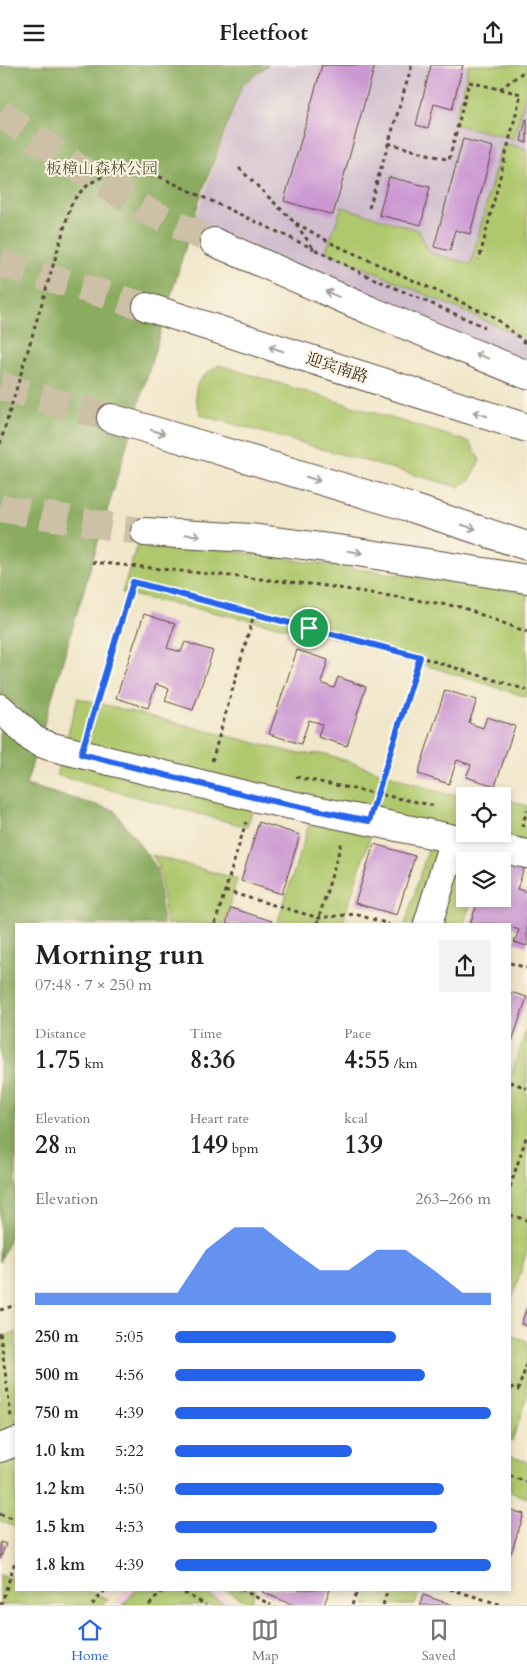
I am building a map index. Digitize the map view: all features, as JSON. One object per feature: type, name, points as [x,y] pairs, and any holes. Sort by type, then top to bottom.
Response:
[{"type":"main road","points":[[214,242],[369,310],[527,375]]},
{"type":"main road","name":"迎宾南路","points":[[147,307],[527,428]]},
{"type":"main road","points":[[111,418],[412,508],[527,546]]},
{"type":"main road","points":[[145,532],[250,538],[351,551],[527,579]]},
{"type":"main road","points":[[0,708],[34,740],[49,746],[84,742],[208,773],[253,797],[527,854]]},
{"type":"main road","points":[[428,923],[454,839]]},
{"type":"path","points":[[369,208],[412,65]]},
{"type":"path","points":[[499,89],[527,69]]},
{"type":"path","points":[[388,143],[449,160],[468,82],[521,95],[479,260]]},
{"type":"path","points":[[0,444],[74,198],[91,183],[119,171],[133,168],[145,170],[363,274],[491,329]]},
{"type":"path","points":[[239,168],[294,222],[314,249]]},
{"type":"path","points":[[294,222],[333,243],[494,317],[527,344]]},
{"type":"path","points":[[509,337],[527,344]]},
{"type":"path","points":[[92,562],[319,585],[462,607],[527,632]]},
{"type":"path","points":[[84,742],[133,582],[420,657],[527,691]]},
{"type":"path","points":[[208,773],[254,613]]},
{"type":"path","points":[[317,923],[359,819],[378,792],[420,657]]},
{"type":"path","points":[[84,742],[98,732]]},
{"type":"path","points":[[202,759],[208,773]]},
{"type":"path","points":[[208,773],[222,763]]},
{"type":"path","points":[[290,776],[378,792],[446,808]]},
{"type":"path","points":[[215,923],[253,797]]},
{"type":"path","points":[[225,891],[319,918],[355,914],[386,923]]},
{"type":"path","points":[[511,963],[527,968]]},
{"type":"path","points":[[511,1082],[527,1088]]},
{"type":"path","points":[[511,1184],[527,1135]]},
{"type":"path","points":[[511,1215],[527,1220]]},
{"type":"path","points":[[0,1310],[15,1305]]},
{"type":"path","points":[[0,1333],[10,1444]]},
{"type":"path","points":[[511,1387],[518,1390],[527,1364]]},
{"type":"path","points":[[511,1476],[527,1482]]},
{"type":"path","points":[[0,1514],[15,1519]]},
{"type":"path","points":[[1,1605],[15,1562]]},
{"type":"path","points":[[92,1605],[104,1591]]},
{"type":"path","points":[[149,1605],[162,1591]]},
{"type":"path","points":[[181,1591],[206,1605]]},
{"type":"path","points":[[245,1591],[271,1605]]},
{"type":"path","points":[[352,1605],[357,1591]]},
{"type":"path","points":[[383,1605],[387,1591]]},
{"type":"path","points":[[456,1591],[502,1605]]},
{"type":"shaded area","points":[[269,65],[527,65],[527,374],[191,231],[242,85]]},
{"type":"shaded area","points":[[126,1591],[213,1591],[241,1605],[113,1605]]},
{"type":"green space","name":"板樟山森林公园","points":[[0,65],[268,65],[242,85],[200,198],[26,785],[114,810],[157,868],[163,923],[15,923],[15,1224],[0,1262]]},
{"type":"green space","points":[[469,65],[527,65],[527,88],[514,139],[454,124]]},
{"type":"green space","points":[[502,143],[527,149],[527,339],[326,251],[342,207],[418,230],[430,253],[471,264]]},
{"type":"green space","points":[[219,365],[470,442],[480,460],[470,480],[458,487],[201,415],[196,398],[197,386],[204,376]]},
{"type":"green space","points":[[139,538],[527,593],[527,697],[352,642],[122,593]]},
{"type":"green space","points":[[78,698],[295,753],[326,754],[445,794],[456,794],[456,830],[259,789],[247,827],[56,775]]},
{"type":"green space","points":[[511,801],[527,806],[527,844],[511,841]]},
{"type":"green space","points":[[312,815],[371,834],[342,923],[277,923]]},
{"type":"green space","points":[[430,843],[469,852],[456,852],[456,907],[469,907],[464,923],[405,923]]},
{"type":"green space","points":[[152,855],[237,879],[224,923],[166,923],[159,866]]},
{"type":"green space","points":[[527,1027],[527,1250],[511,1303],[511,1075]]},
{"type":"green space","points":[[15,1332],[15,1527],[0,1521],[0,1337]]},
{"type":"green space","points":[[511,1335],[527,1341],[527,1397],[512,1441]]},
{"type":"green space","points":[[511,1456],[527,1462],[527,1498],[511,1492]]},
{"type":"green space","points":[[0,1575],[15,1580],[15,1591],[52,1591],[62,1594],[64,1591],[87,1591],[109,1599],[103,1605],[0,1605]]},
{"type":"green space","points":[[135,1591],[201,1591],[227,1605],[123,1605]]},
{"type":"green space","points":[[228,1591],[255,1591],[250,1603]]},
{"type":"green space","points":[[369,1591],[419,1591],[415,1605],[365,1605]]},
{"type":"building","points":[[322,65],[375,65],[333,215],[284,201]]},
{"type":"building","points":[[431,65],[463,65],[452,109],[434,104],[428,128],[416,125]]},
{"type":"building","points":[[527,119],[527,143],[521,141]]},
{"type":"building","points":[[463,139],[493,147],[470,234],[455,230],[450,251],[434,247]]},
{"type":"building","points":[[389,177],[430,187],[421,225],[379,215]]},
{"type":"building","points":[[144,614],[175,624],[167,648],[181,652],[185,642],[213,651],[193,710],[165,701],[169,689],[156,684],[148,708],[116,698]]},
{"type":"building","points":[[297,650],[328,660],[321,683],[334,688],[338,677],[366,687],[347,746],[318,737],[322,724],[309,720],[301,744],[269,734]]},
{"type":"building","points":[[445,690],[477,700],[469,723],[483,728],[487,717],[515,726],[495,786],[466,777],[471,765],[457,760],[449,784],[418,774]]},
{"type":"building","points":[[259,822],[300,835],[282,894],[241,881]]},
{"type":"building","points":[[374,844],[415,856],[397,915],[355,903]]},
{"type":"building","points":[[511,861],[525,866],[517,889],[527,892],[527,946],[514,942],[519,930],[511,927],[511,923],[470,923],[476,907],[511,907]]},
{"type":"building","points":[[231,908],[272,921],[271,923],[226,923]]},
{"type":"building","points":[[511,992],[527,997],[511,1044]]},
{"type":"building","points":[[527,1307],[527,1326],[521,1324]]},
{"type":"building","points":[[511,1510],[524,1514],[511,1553]]},
{"type":"building","points":[[0,1542],[6,1544],[0,1559]]},
{"type":"building","points":[[329,1591],[324,1605],[293,1605],[262,1592]]},
{"type":"building","points":[[423,1595],[453,1605],[420,1605]]},
{"type":"tunnel","points":[[0,113],[74,165],[149,212],[214,242]]},
{"type":"tunnel","points":[[0,263],[147,307]]},
{"type":"tunnel","points":[[0,386],[111,418]]},
{"type":"tunnel","points":[[0,508],[145,532]]},
{"type":"route","points":[[133,582],[309,628],[420,657],[369,821],[253,797],[81,754],[133,582]]}]
